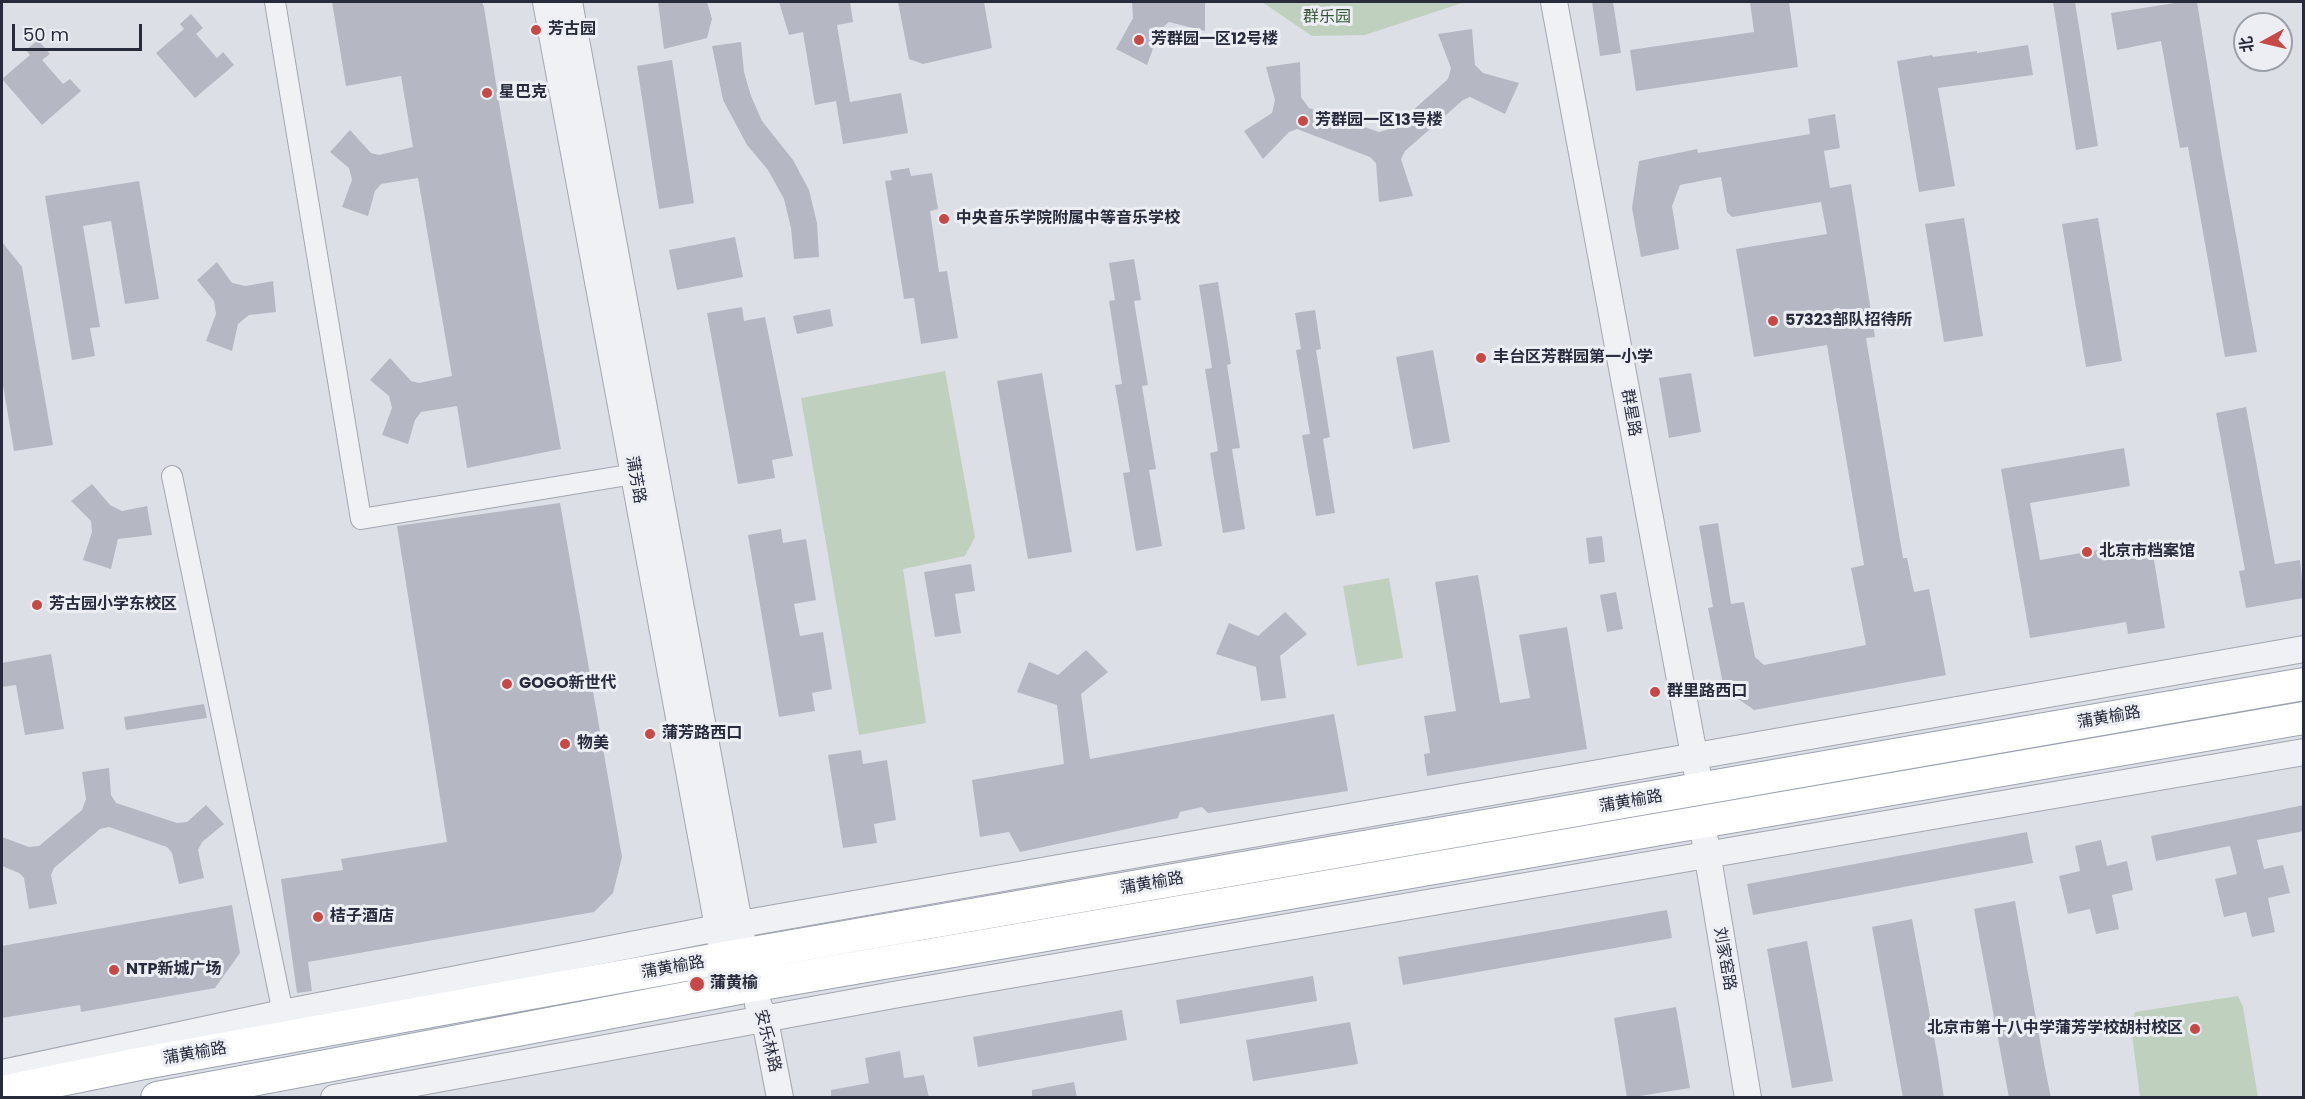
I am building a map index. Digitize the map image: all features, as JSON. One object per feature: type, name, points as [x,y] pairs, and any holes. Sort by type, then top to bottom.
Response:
[{"type":"main road","name":"蒲黄榆路","points":[[2,1092],[139,1064],[734,956],[2304,684]]},
{"type":"main road","name":"蒲黄榆路","points":[[157,1098],[750,986],[1701,821],[2299,724]]},
{"type":"main road","points":[[139,1064],[194,1032]]},
{"type":"street","points":[[275,2],[361,519],[634,474]]},
{"type":"street","name":"蒲芳路","points":[[546,2],[634,474],[729,926]]},
{"type":"street","name":"蒲芳路","points":[[568,2],[734,956]]},
{"type":"street","name":"群星路","points":[[1554,2],[1700,790]]},
{"type":"street","points":[[172,476],[283,1013]]},
{"type":"street","points":[[2,1072],[283,1013],[729,926],[2304,649]]},
{"type":"street","points":[[334,1098],[1430,902],[2304,752]]},
{"type":"street","name":"刘家窑路","points":[[1701,821],[1748,1098]]},
{"type":"street","name":"安乐林路","points":[[734,956],[765,1020],[780,1098]]},
{"type":"green space","name":"群乐园","points":[[1262,2],[1465,2],[1365,35],[1312,36]]},
{"type":"green space","points":[[945,371],[975,537],[965,556],[903,569],[926,723],[859,735],[801,398]]},
{"type":"green space","points":[[1389,578],[1403,658],[1357,666],[1343,586]]},
{"type":"green space","points":[[2238,996],[2243,1007],[2258,1097],[2140,1097],[2131,1027],[2135,1012]]},
{"type":"building","points":[[332,2],[482,2],[561,449],[467,468],[457,406],[421,412],[415,420],[408,444],[382,435],[392,408],[389,396],[370,380],[390,358],[411,381],[419,383],[452,376],[418,178],[381,184],[375,191],[368,216],[342,207],[352,180],[349,168],[330,152],[350,130],[371,153],[379,155],[413,147],[401,76],[346,86]]},
{"type":"building","points":[[658,2],[707,2],[712,19],[707,38],[664,49]]},
{"type":"building","points":[[779,2],[850,2],[853,22],[837,25],[850,102],[901,93],[908,133],[843,144],[836,101],[815,105],[803,32],[789,35]]},
{"type":"building","points":[[898,2],[984,2],[992,48],[923,64],[909,59]]},
{"type":"building","name":"芳群园一区12号楼","points":[[1132,2],[1205,2],[1205,31],[1169,22],[1160,30],[1147,65],[1116,49],[1133,18]]},
{"type":"building","points":[[1592,2],[1613,2],[1621,53],[1600,56]]},
{"type":"building","points":[[1750,2],[1789,2],[1798,67],[1636,91],[1630,50],[1754,32]]},
{"type":"building","points":[[2053,2],[2075,2],[2098,146],[2076,150]]},
{"type":"building","points":[[2181,2],[2197,2],[2257,352],[2225,357],[2188,147],[2180,148],[2161,41],[2117,50],[2111,13]]},
{"type":"building","points":[[191,14],[203,28],[196,34],[217,58],[223,52],[234,65],[195,98],[156,53],[184,29],[180,24]]},
{"type":"building","name":"芳群园一区13号楼","points":[[1472,29],[1475,65],[1483,73],[1519,83],[1505,114],[1470,97],[1463,100],[1405,151],[1401,159],[1413,196],[1379,202],[1376,163],[1370,157],[1297,129],[1289,132],[1263,159],[1244,131],[1272,113],[1275,100],[1266,67],[1300,62],[1301,97],[1309,108],[1379,132],[1393,128],[1448,79],[1451,68],[1438,34]]},
{"type":"building","points":[[38,40],[50,54],[42,60],[63,84],[70,79],[81,91],[42,125],[2,79],[30,55],[26,50]]},
{"type":"building","points":[[741,42],[744,72],[762,121],[793,160],[809,190],[817,223],[819,257],[794,259],[791,228],[784,199],[768,170],[747,145],[723,100],[712,46]]},
{"type":"building","points":[[2028,45],[2033,75],[1938,88],[1955,186],[1919,192],[1897,61]]},
{"type":"building","points":[[672,60],[694,203],[659,209],[637,66]]},
{"type":"building","points":[[1835,114],[1840,148],[1824,151],[1830,188],[1851,184],[1875,337],[1866,338],[1903,558],[1907,558],[1914,592],[1929,589],[1946,675],[1754,710],[1724,689],[1708,608],[1713,607],[1699,526],[1718,523],[1731,604],[1744,602],[1755,657],[1764,665],[1866,645],[1851,568],[1864,565],[1827,345],[1754,357],[1736,249],[1827,234],[1821,202],[1732,217],[1727,212],[1721,177],[1680,185],[1672,206],[1679,249],[1641,257],[1632,208],[1639,161],[1697,149],[1698,153],[1810,134],[1808,119]]},
{"type":"building","points":[[909,168],[911,176],[932,173],[938,209],[930,211],[939,272],[947,271],[958,338],[921,344],[914,298],[904,299],[885,181],[892,180],[890,171]]},
{"type":"building","points":[[139,181],[159,299],[125,304],[111,221],[83,226],[100,327],[90,328],[95,356],[72,360],[45,196]]},
{"type":"building","points":[[1964,218],[1983,336],[1944,342],[1925,224]]},
{"type":"building","points":[[2098,218],[2122,361],[2086,367],[2062,224]]},
{"type":"building","points":[[735,237],[743,277],[677,290],[669,250]]},
{"type":"building","points":[[2,242],[22,267],[53,445],[14,451],[2,379]]},
{"type":"building","points":[[1134,259],[1141,300],[1134,301],[1148,385],[1142,386],[1156,469],[1149,470],[1162,546],[1136,551],[1123,473],[1130,472],[1115,385],[1122,384],[1109,301],[1115,300],[1109,263]]},
{"type":"building","points":[[217,262],[232,283],[246,286],[273,281],[276,312],[249,315],[238,324],[232,351],[206,341],[216,314],[214,301],[197,280]]},
{"type":"building","points":[[1218,282],[1231,364],[1227,365],[1240,448],[1232,449],[1245,529],[1223,533],[1210,453],[1218,451],[1205,369],[1212,368],[1199,285]]},
{"type":"building","points":[[742,307],[744,321],[765,317],[793,456],[772,460],[775,478],[738,484],[707,313]]},
{"type":"building","points":[[830,309],[833,326],[797,334],[793,316]]},
{"type":"building","points":[[1315,310],[1321,349],[1316,350],[1330,437],[1323,439],[1335,513],[1316,516],[1302,435],[1310,434],[1296,350],[1301,349],[1295,313]]},
{"type":"building","points":[[1433,350],[1450,442],[1413,449],[1396,357]]},
{"type":"building","points":[[1042,373],[1072,552],[1028,559],[997,381]]},
{"type":"building","points":[[1691,373],[1701,432],[1669,438],[1659,378]]},
{"type":"building","points":[[2246,407],[2275,564],[2300,560],[2304,598],[2246,608],[2239,571],[2245,570],[2216,413]]},
{"type":"building","points":[[2124,448],[2130,486],[2030,503],[2040,560],[2151,541],[2165,628],[2128,634],[2126,622],[2030,638],[2001,469]]},
{"type":"building","points":[[92,484],[110,505],[122,511],[147,506],[152,535],[118,539],[111,569],[83,560],[92,532],[91,521],[71,501]]},
{"type":"building","name":"GOGO新世代","points":[[560,503],[622,857],[613,893],[594,912],[308,962],[312,991],[297,993],[281,879],[343,870],[341,859],[447,842],[397,526]]},
{"type":"building","points":[[781,529],[783,543],[806,539],[816,600],[794,604],[800,636],[823,632],[832,689],[812,693],[815,711],[779,717],[748,535]]},
{"type":"building","points":[[1602,536],[1605,562],[1589,564],[1586,538]]},
{"type":"building","points":[[971,564],[975,591],[955,594],[961,633],[935,637],[924,572]]},
{"type":"building","points":[[1478,575],[1500,703],[1530,698],[1519,635],[1567,627],[1587,749],[1427,776],[1424,754],[1430,753],[1424,716],[1456,711],[1435,582]]},
{"type":"building","points":[[1616,592],[1623,629],[1607,632],[1600,595]]},
{"type":"building","points":[[1285,612],[1307,634],[1280,656],[1286,698],[1261,701],[1256,667],[1216,654],[1229,623],[1258,636]]},
{"type":"building","points":[[1086,650],[1108,672],[1081,694],[1090,759],[1334,714],[1348,791],[1208,813],[1202,807],[1180,812],[1178,818],[1020,852],[1009,832],[980,837],[972,780],[1064,764],[1057,705],[1017,692],[1029,662],[1058,675]]},
{"type":"building","points":[[51,654],[64,729],[25,735],[16,685],[2,687],[2,663]]},
{"type":"building","points":[[204,704],[207,718],[126,730],[124,717]]},
{"type":"building","points":[[861,750],[863,764],[887,760],[896,820],[874,824],[877,843],[843,848],[828,755]]},
{"type":"building","points":[[109,768],[111,795],[116,803],[177,823],[187,822],[206,805],[224,824],[202,842],[198,850],[204,878],[179,884],[172,853],[167,847],[109,827],[100,829],[54,868],[51,875],[57,904],[29,909],[24,878],[19,873],[2,866],[2,837],[29,847],[39,846],[82,810],[86,799],[82,772]]},
{"type":"building","points":[[2304,805],[2304,831],[2257,840],[2264,869],[2283,865],[2290,893],[2268,898],[2275,932],[2252,937],[2246,912],[2224,917],[2215,879],[2237,874],[2230,846],[2156,861],[2151,836]]},
{"type":"building","points":[[2027,832],[2033,863],[1753,915],[1747,884]]},
{"type":"building","points":[[2101,840],[2107,866],[2127,861],[2133,890],[2112,895],[2119,929],[2096,934],[2090,909],[2068,914],[2059,876],[2080,871],[2075,846]]},
{"type":"building","points":[[2015,901],[2051,1098],[2009,1098],[1974,909]]},
{"type":"building","name":"NTP新城广场","points":[[232,905],[240,953],[215,988],[81,1012],[80,1005],[2,1018],[2,946]]},
{"type":"building","points":[[1667,910],[1672,938],[1403,985],[1398,957]]},
{"type":"building","points":[[1912,919],[1944,1098],[1903,1098],[1872,927]]},
{"type":"building","points":[[1807,941],[1833,1081],[1792,1088],[1767,949]]},
{"type":"building","points":[[1313,976],[1317,1001],[1180,1024],[1176,1000]]},
{"type":"building","points":[[1676,1007],[1690,1088],[1627,1098],[1614,1018]]},
{"type":"building","points":[[1122,1010],[1127,1040],[978,1067],[973,1037]]},
{"type":"building","points":[[1350,1022],[1358,1064],[1253,1081],[1246,1040]]},
{"type":"building","points":[[900,1051],[904,1078],[924,1075],[929,1098],[831,1098],[831,1090],[869,1083],[865,1058]]},
{"type":"building","points":[[1074,1082],[1077,1098],[1032,1098],[1032,1090]]},
{"type":"place","name":"芳古园","points":[[536,30]]},
{"type":"place","name":"芳群园一区12号楼","points":[[1139,40]]},
{"type":"place","name":"星巴克","points":[[487,93]]},
{"type":"place","name":"芳群园一区13号楼","points":[[1303,121]]},
{"type":"place","name":"中央音乐学院附属中等音乐学校","points":[[944,219]]},
{"type":"place","name":"57323部队招待所","points":[[1773,321]]},
{"type":"place","name":"丰台区芳群园第一小学","points":[[1481,358]]},
{"type":"place","name":"北京市档案馆","points":[[2087,552]]},
{"type":"place","name":"芳古园小学东校区","points":[[37,605]]},
{"type":"place","name":"GOGO新世代","points":[[507,684]]},
{"type":"place","name":"群里路西口","points":[[1655,692]]},
{"type":"place","name":"蒲芳路西口","points":[[650,734]]},
{"type":"place","name":"物美","points":[[565,744]]},
{"type":"place","name":"桔子酒店","points":[[318,917]]},
{"type":"place","name":"NTP新城广场","points":[[114,970]]},
{"type":"place","name":"蒲黄榆","points":[[697,984]]},
{"type":"place","name":"北京市第十八中学蒲芳学校胡村校区","points":[[2195,1029]]}]
